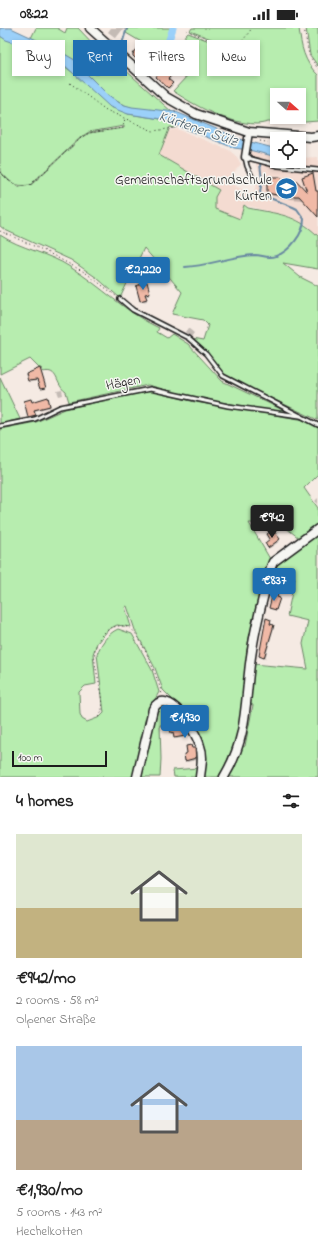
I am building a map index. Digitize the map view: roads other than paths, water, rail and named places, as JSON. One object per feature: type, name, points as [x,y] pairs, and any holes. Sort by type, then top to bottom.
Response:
[{"type":"street","points":[[90,28],[166,97],[196,114],[248,135],[318,136]]},
{"type":"street","points":[[246,156],[248,135]]},
{"type":"street","points":[[224,777],[234,758],[244,727],[252,649],[271,566],[273,562],[318,529]]},
{"type":"street","points":[[137,777],[151,716],[156,705],[163,701],[174,706],[197,740],[202,754],[200,777]]},
{"type":"lane","points":[[253,179],[247,166],[246,156],[278,166],[318,170]]},
{"type":"lane","name":"Hägen","points":[[120,300],[133,310],[188,338],[206,354],[223,376],[318,424]]},
{"type":"lane","name":"Hägen","points":[[0,426],[35,419],[60,408],[78,403],[150,389],[228,406],[300,416]]},
{"type":"water","points":[[0,28],[11,28],[37,40],[12,40],[12,42],[0,36]]},
{"type":"water","points":[[65,54],[73,59],[73,73],[65,66]]},
{"type":"water","name":"Kürtener Sülz","points":[[76,76],[89,76],[107,94],[121,104],[132,107],[176,112],[243,140],[270,147],[270,155],[234,148],[161,119],[128,114],[110,107]]},
{"type":"waterway","points":[[123,40],[127,28]]},
{"type":"waterway","points":[[169,40],[173,28]]},
{"type":"waterway","points":[[185,267],[246,256],[255,255],[273,257],[281,254],[291,246],[299,236],[304,219],[297,209],[262,195],[260,192],[262,180],[260,164]]},
{"type":"place","name":"Gemeinschaftsgrundschule Kürten","points":[[287,188]]}]
